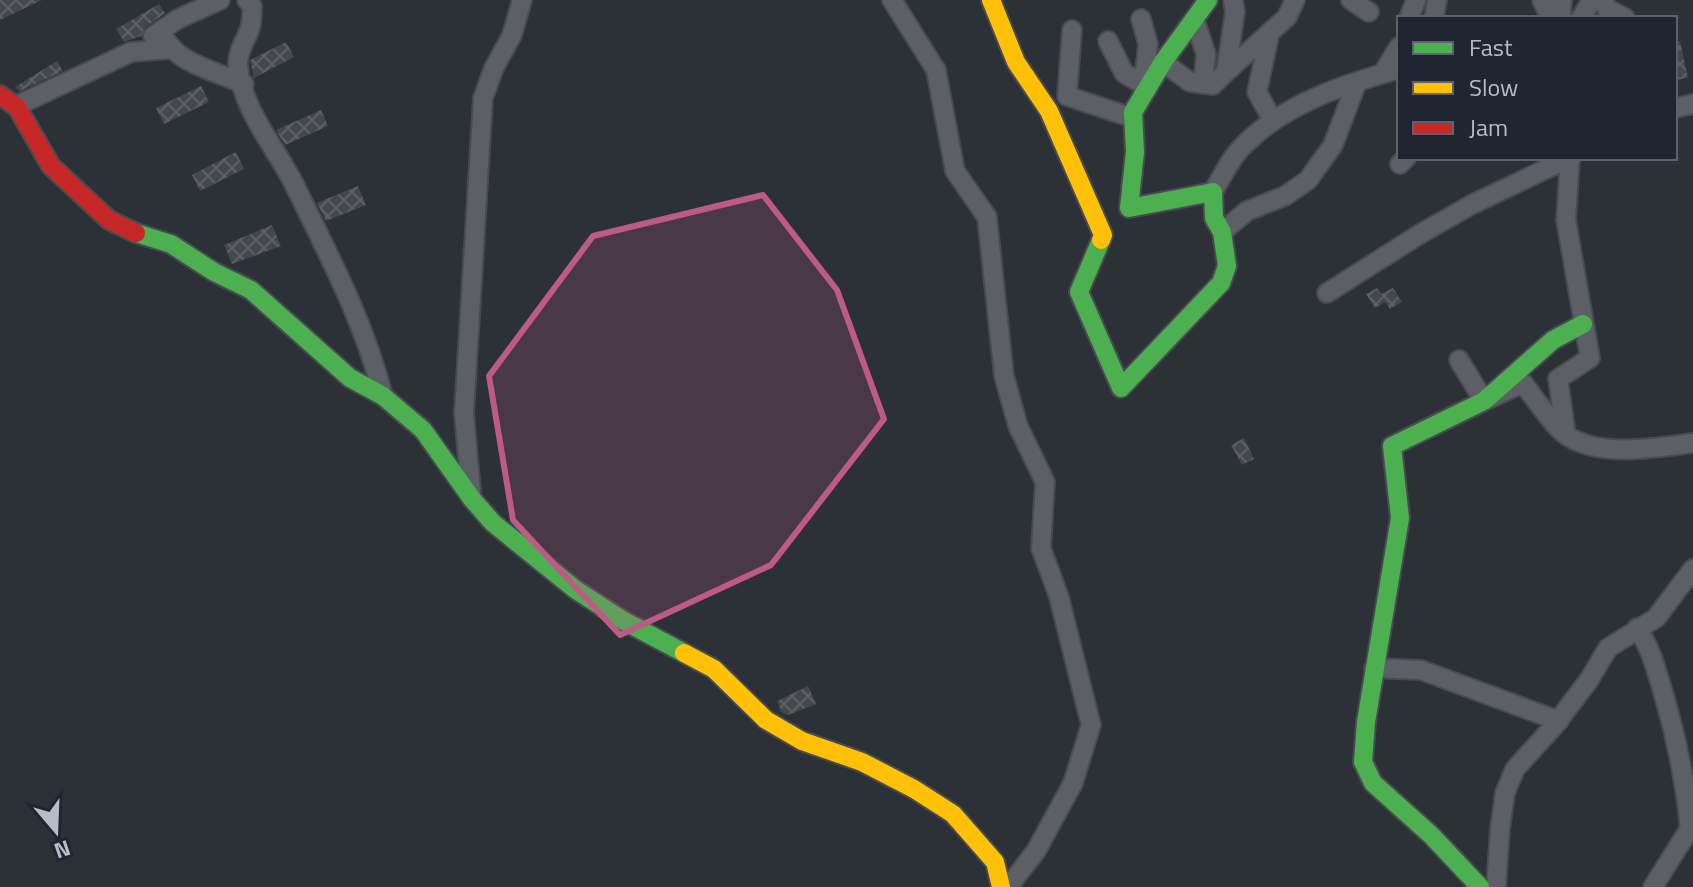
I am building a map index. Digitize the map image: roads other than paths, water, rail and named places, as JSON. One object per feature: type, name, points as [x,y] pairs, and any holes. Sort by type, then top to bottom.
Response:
[{"type":"street","points":[[16,106],[131,52],[162,30],[220,0]]},
{"type":"street","points":[[247,0],[252,6],[251,26],[239,51],[238,66],[252,111],[294,183],[360,320],[383,396]]},
{"type":"street","points":[[472,499],[467,472],[464,413],[483,98],[494,68],[512,35],[522,0]]},
{"type":"street","points":[[892,0],[936,70],[955,171],[987,217],[1004,376],[1018,426],[1045,482],[1041,548],[1066,624],[1091,725],[1073,783],[1036,851],[1008,887]]},
{"type":"street","points":[[991,0],[1016,62],[1049,111],[1103,235],[1079,292],[1121,388],[1221,283],[1227,266],[1222,232],[1214,218],[1213,192],[1242,146],[1273,121],[1317,97],[1391,71]]},
{"type":"street","points":[[1208,0],[1143,91],[1133,112],[1135,152],[1129,208],[1213,192]]},
{"type":"street","points":[[1229,69],[1235,12],[1233,0]]},
{"type":"street","points":[[1351,0],[1369,12]]},
{"type":"street","points":[[1604,0],[1606,8],[1621,16]]},
{"type":"street","points":[[1163,62],[1190,82],[1213,85],[1287,17],[1292,2]]},
{"type":"street","points":[[1141,19],[1148,44],[1143,91]]},
{"type":"street","points":[[1195,21],[1206,54],[1203,84]]},
{"type":"street","points":[[162,30],[170,49],[185,59],[244,84]]},
{"type":"street","points":[[1072,30],[1067,96],[1133,118]]},
{"type":"street","points":[[1257,92],[1270,32]]},
{"type":"street","points":[[1108,41],[1124,73],[1143,91]]},
{"type":"street","points":[[131,52],[170,49]]},
{"type":"street","points":[[1229,69],[1257,92],[1273,121]]},
{"type":"street","points":[[1222,232],[1247,211],[1285,196],[1308,180],[1333,145],[1357,82]]},
{"type":"street","points":[[0,95],[16,106],[51,166],[109,220],[171,244],[214,272],[251,290],[350,378],[383,396],[423,430],[493,523],[576,590],[624,621],[714,669],[766,720],[802,741],[876,769],[953,814],[995,862],[1001,887]]},
{"type":"street","points":[[1327,293],[1471,205],[1566,160]]},
{"type":"street","points":[[1566,435],[1558,379],[1590,358],[1566,220],[1570,160]]},
{"type":"street","points":[[1484,401],[1553,340],[1583,324]]},
{"type":"street","points":[[1459,360],[1484,401]]},
{"type":"street","points":[[1480,887],[1431,835],[1373,783],[1363,762],[1374,668],[1400,518],[1392,446],[1523,383],[1566,435],[1603,450],[1636,450],[1693,443]]},
{"type":"street","points":[[1496,887],[1505,793],[1515,769],[1559,721],[1608,648],[1656,618],[1693,569]]},
{"type":"street","points":[[1637,628],[1649,645],[1676,735],[1691,826],[1653,887]]},
{"type":"street","points":[[1374,668],[1421,670],[1559,721]]}]
